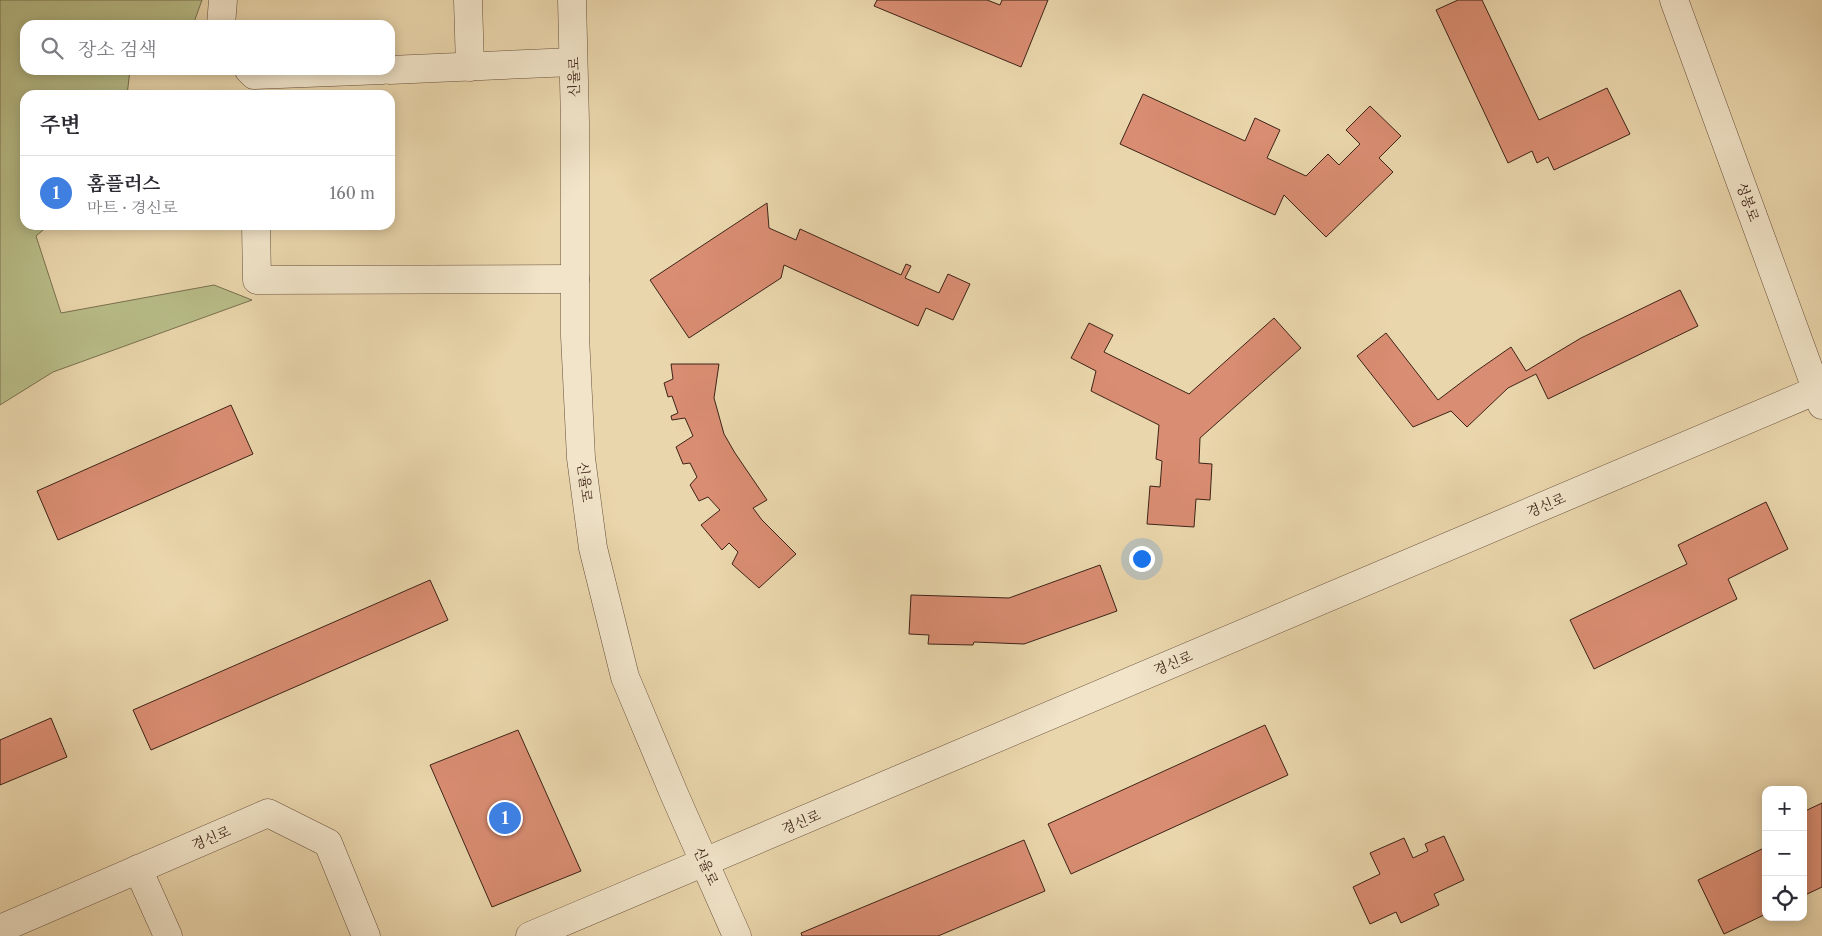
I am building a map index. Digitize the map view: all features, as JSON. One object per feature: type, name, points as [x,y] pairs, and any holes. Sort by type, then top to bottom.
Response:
[{"type":"street","points":[[221,20],[223,0]]},
{"type":"street","points":[[468,0],[470,66]]},
{"type":"street","name":"신율로","points":[[572,0],[575,336],[581,458],[593,548],[626,677],[737,936]]},
{"type":"street","name":"성봉로","points":[[1674,0],[1819,398]]},
{"type":"street","points":[[395,70],[574,62]]},
{"type":"street","points":[[252,80],[318,75]]},
{"type":"street","points":[[256,230],[257,280],[575,279]]},
{"type":"street","name":"경신로","points":[[530,936],[1819,398]]},
{"type":"street","name":"경신로","points":[[0,929],[268,813],[328,843],[366,936]]},
{"type":"street","points":[[138,869],[168,936]]},
{"type":"green space","points":[[0,0],[202,0],[195,20],[20,20],[20,75],[129,75],[128,90],[20,90],[20,230],[43,230],[36,236],[61,313],[214,285],[252,300],[53,372],[0,405]]},
{"type":"building","points":[[877,0],[987,0],[1000,5],[1002,0],[1048,0],[1021,67],[874,6]]},
{"type":"building","points":[[1458,0],[1482,0],[1539,120],[1607,88],[1630,134],[1554,170],[1548,157],[1537,163],[1532,151],[1508,163],[1436,10]]},
{"type":"building","points":[[1143,94],[1245,141],[1255,118],[1280,130],[1267,158],[1306,176],[1328,154],[1339,165],[1360,144],[1346,130],[1370,106],[1401,136],[1379,158],[1393,172],[1326,237],[1284,195],[1275,215],[1120,144]]},
{"type":"building","points":[[767,203],[769,228],[796,240],[800,229],[901,275],[906,264],[911,266],[905,278],[939,293],[948,274],[970,284],[953,320],[926,308],[918,326],[784,265],[781,278],[689,338],[650,280]]},
{"type":"building","points":[[1680,290],[1698,326],[1548,399],[1536,374],[1508,388],[1467,427],[1451,411],[1413,427],[1357,356],[1386,333],[1438,400],[1511,347],[1526,371],[1581,338]]},
{"type":"building","points":[[1274,318],[1301,348],[1200,438],[1199,463],[1212,464],[1210,500],[1196,499],[1194,527],[1147,524],[1150,486],[1160,487],[1162,461],[1156,459],[1159,425],[1091,391],[1096,371],[1071,358],[1089,323],[1113,335],[1104,352],[1189,394]]},
{"type":"building","points":[[671,364],[719,364],[714,398],[724,434],[767,500],[753,508],[762,520],[796,554],[759,588],[732,564],[738,552],[729,543],[722,550],[701,525],[720,510],[708,497],[699,501],[690,485],[697,477],[690,463],[683,464],[676,447],[693,436],[685,418],[672,420],[671,416],[678,413],[672,396],[668,397],[664,383],[673,379]]},
{"type":"building","points":[[231,405],[253,454],[58,540],[37,491]]},
{"type":"building","points":[[1766,502],[1788,549],[1728,579],[1737,599],[1594,669],[1570,620],[1687,564],[1678,545]]},
{"type":"building","points":[[1100,565],[1117,611],[1024,644],[974,642],[973,645],[928,644],[929,635],[909,634],[911,595],[1009,598]]},
{"type":"building","points":[[430,580],[448,620],[151,750],[133,710]]},
{"type":"building","points":[[51,718],[67,757],[0,785],[0,740]]},
{"type":"building","points":[[1265,725],[1288,775],[1071,874],[1048,824]]},
{"type":"building","points":[[518,730],[581,871],[492,907],[430,765]]},
{"type":"building","points":[[1822,803],[1822,887],[1807,894],[1807,831],[1807,810]]},
{"type":"building","points":[[1444,836],[1464,880],[1434,894],[1439,905],[1401,923],[1396,912],[1370,924],[1353,887],[1380,874],[1370,853],[1404,838],[1413,858],[1428,851],[1425,844]]},
{"type":"building","points":[[1024,840],[1045,891],[938,936],[802,936],[801,933]]},
{"type":"building","points":[[1762,849],[1762,916],[1724,934],[1698,880]]},
{"type":"place","name":"홈플러스","points":[[505,818]]}]
